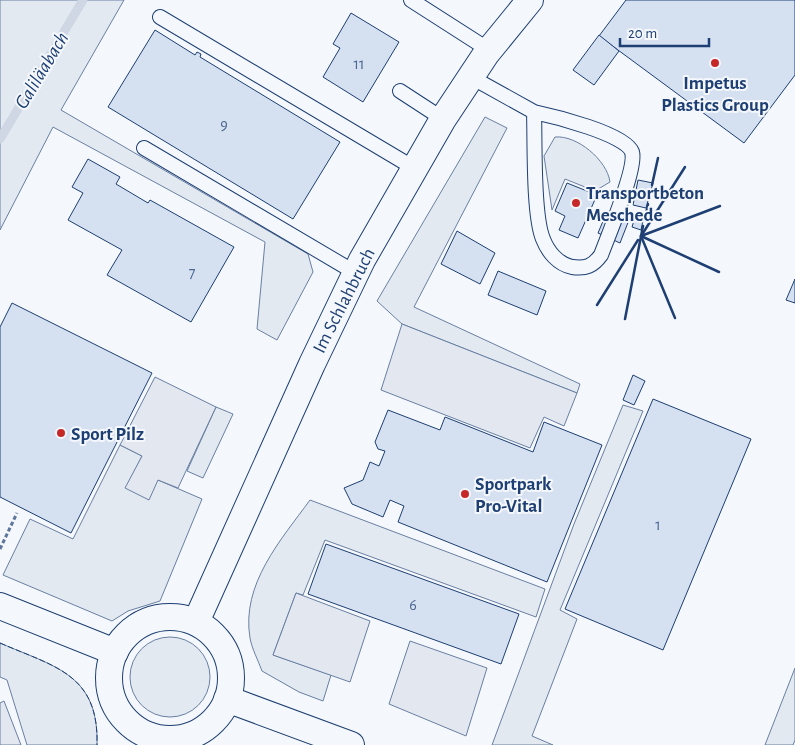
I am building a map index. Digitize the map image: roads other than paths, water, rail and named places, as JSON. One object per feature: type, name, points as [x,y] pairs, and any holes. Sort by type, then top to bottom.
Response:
[{"type":"street","name":"Im Schlahbruch","points":[[196,622],[312,364],[356,273],[443,118],[489,50],[530,0]]},
{"type":"street","points":[[0,606],[115,652]]},
{"type":"street","points":[[178,617],[196,622],[212,633],[223,647],[231,682],[227,699],[219,715],[206,727],[191,735],[173,739],[147,740],[125,719],[115,704],[109,687],[109,669],[115,652],[125,636],[140,624],[158,618],[178,617]]},
{"type":"street","points":[[227,699],[352,745]]},
{"type":"lane","points":[[411,0],[489,50]]},
{"type":"lane","points":[[160,17],[414,168]]},
{"type":"lane","points":[[471,76],[534,112],[564,119],[617,139],[627,145],[632,153],[628,180],[601,255],[595,264],[585,269],[567,266],[552,256],[542,237],[538,213],[534,112]]},
{"type":"lane","points":[[400,91],[443,118]]},
{"type":"lane","points":[[144,148],[356,273]]},
{"type":"waterway","name":"Galiläabach","points":[[0,139],[83,0]]},
{"type":"place","name":"Impetus Plastics Group","points":[[715,63]]},
{"type":"place","name":"Transportbeton Meschede","points":[[576,203]]},
{"type":"place","name":"Sport Pilz","points":[[61,433]]},
{"type":"place","name":"Sportpark Pro-Vital","points":[[465,494]]}]
